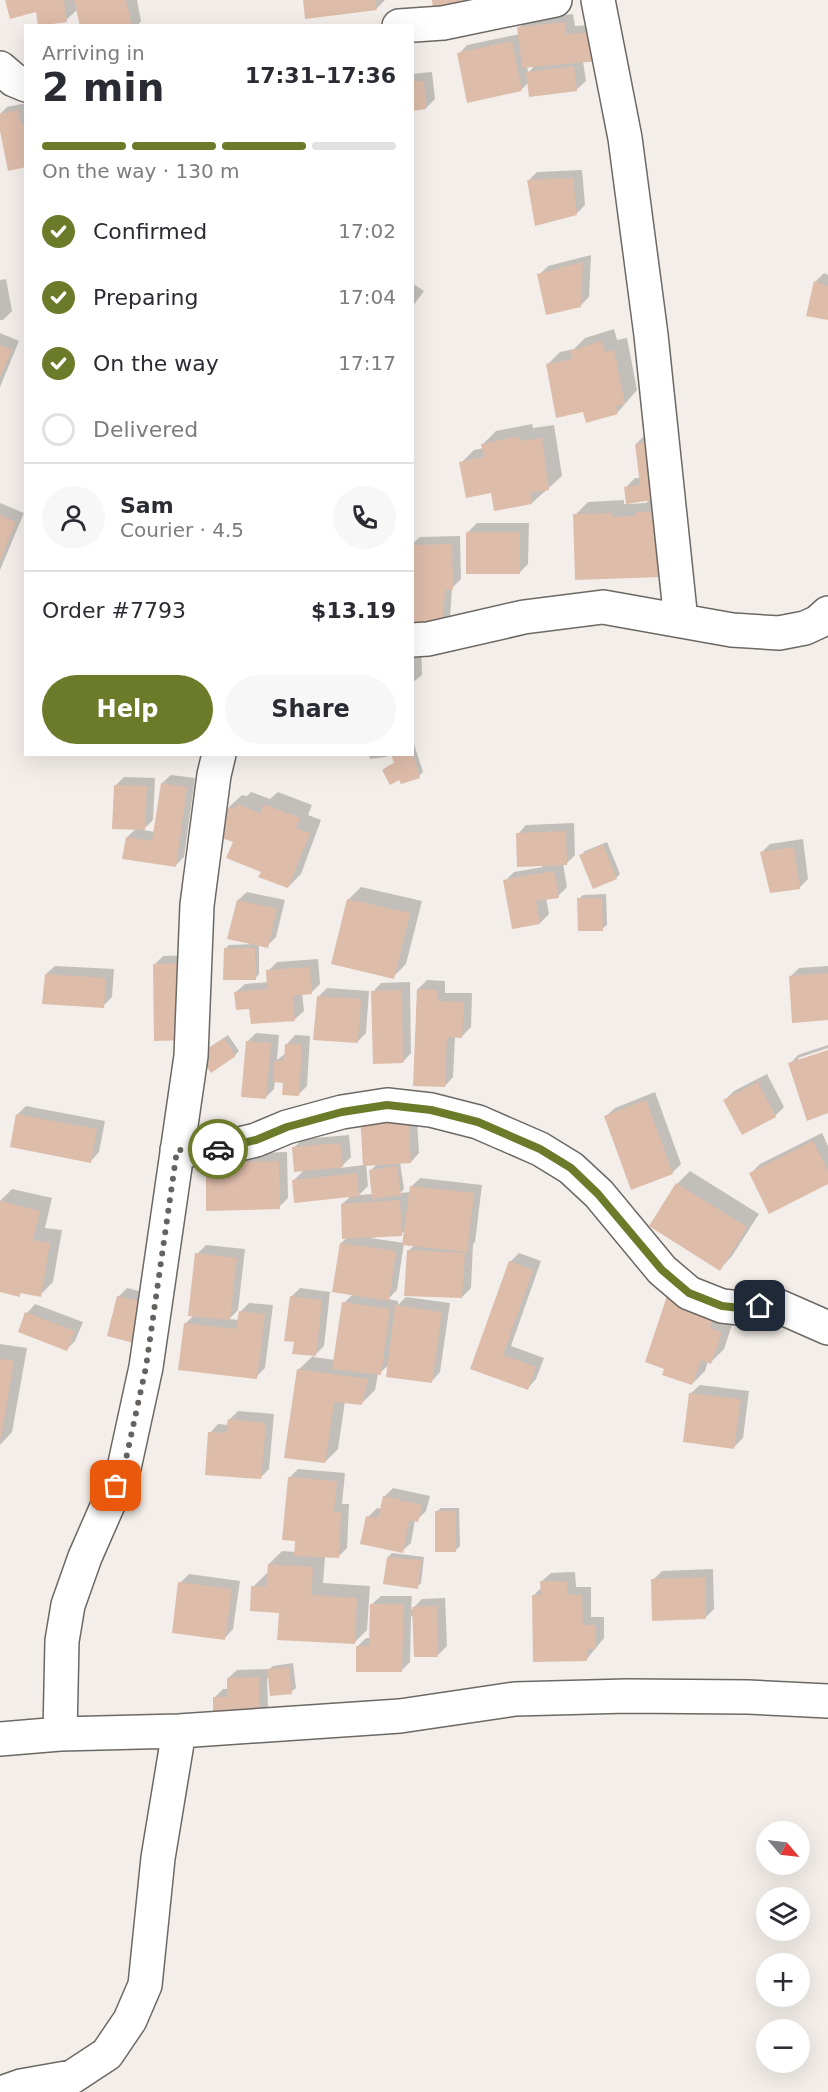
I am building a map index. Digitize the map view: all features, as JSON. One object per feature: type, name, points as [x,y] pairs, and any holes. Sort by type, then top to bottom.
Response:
[{"type":"street","points":[[414,25],[443,22],[555,0]]},
{"type":"street","points":[[598,0],[625,138],[651,335],[681,621]]},
{"type":"street","points":[[0,68],[14,80],[24,84]]},
{"type":"street","points":[[414,640],[428,639],[524,617],[603,607],[732,630],[779,633],[805,628],[818,622],[828,613]]},
{"type":"street","points":[[60,1734],[62,1641],[68,1605],[85,1557],[124,1468],[146,1367],[191,1056],[197,905],[219,756]]},
{"type":"street","points":[[177,1150],[218,1149],[256,1140],[287,1127],[342,1112],[387,1105],[431,1110],[469,1120],[540,1149],[571,1168],[598,1194],[662,1270],[689,1293],[722,1306],[740,1308],[778,1306],[828,1328]]},
{"type":"street","points":[[0,1739],[60,1734],[179,1731],[400,1716],[515,1699],[748,1696],[828,1701]]},
{"type":"street","points":[[4,2092],[21,2086],[72,2077],[107,2054],[130,2020],[145,1985],[158,1858],[179,1731]]},
{"type":"building","points":[[5,0],[64,0],[67,22],[38,24],[36,12],[10,19]]},
{"type":"building","points":[[74,0],[126,0],[132,24],[80,24]]},
{"type":"building","points":[[303,0],[375,0],[377,10],[305,19]]},
{"type":"building","points":[[432,0],[469,0],[469,1],[433,8]]},
{"type":"building","points":[[565,22],[566,34],[597,32],[599,61],[522,68],[517,27]]},
{"type":"building","points":[[512,41],[522,91],[467,103],[457,53]]},
{"type":"building","points":[[574,66],[577,91],[529,97],[526,72]]},
{"type":"building","points":[[414,81],[424,81],[426,109],[414,111]]},
{"type":"building","points":[[18,110],[22,125],[24,125],[24,167],[8,171],[0,131],[0,114]]},
{"type":"building","points":[[573,178],[577,215],[535,226],[527,180]]},
{"type":"building","points":[[583,262],[581,307],[546,315],[537,274]]},
{"type":"building","points":[[814,281],[828,286],[828,320],[806,316]]},
{"type":"building","points":[[601,341],[605,352],[614,350],[625,404],[616,406],[618,414],[586,423],[583,412],[556,418],[546,364],[572,359],[570,351]]},
{"type":"building","points":[[0,345],[12,350],[0,377]]},
{"type":"building","points":[[520,436],[520,441],[542,438],[549,490],[530,493],[532,504],[494,511],[491,493],[466,498],[459,462],[484,457],[481,444]]},
{"type":"building","points":[[659,440],[666,498],[626,504],[624,487],[640,485],[635,444]]},
{"type":"building","points":[[660,511],[662,577],[575,580],[573,514],[611,513],[611,517],[636,516],[635,512]]},
{"type":"building","points":[[0,515],[16,522],[0,561]]},
{"type":"building","points":[[466,532],[520,532],[520,574],[466,574]]},
{"type":"building","points":[[452,544],[453,590],[445,590],[442,628],[414,626],[414,545]]},
{"type":"building","points":[[392,756],[414,756],[420,778],[401,784],[399,780],[390,785],[382,770],[394,763]]},
{"type":"building","points":[[161,783],[187,787],[176,867],[122,859],[126,837],[152,841]]},
{"type":"building","points":[[114,785],[147,786],[145,830],[112,829]]},
{"type":"building","points":[[237,804],[260,813],[264,804],[300,818],[296,828],[310,833],[288,888],[258,877],[261,872],[226,858],[233,842],[216,836],[227,807],[235,809]]},
{"type":"building","points":[[566,831],[567,865],[517,867],[516,833]]},
{"type":"building","points":[[603,845],[617,879],[593,889],[579,855]]},
{"type":"building","points":[[794,847],[800,889],[770,893],[760,852]]},
{"type":"building","points":[[554,871],[559,898],[536,901],[540,924],[512,929],[503,880]]},
{"type":"building","points":[[577,898],[602,898],[603,931],[578,931]]},
{"type":"building","points":[[347,899],[410,913],[394,979],[331,964]]},
{"type":"building","points":[[237,900],[277,909],[268,948],[227,939]]},
{"type":"building","points":[[224,948],[255,948],[256,980],[223,980]]},
{"type":"building","points":[[186,963],[187,1040],[154,1041],[153,964]]},
{"type":"building","points":[[310,967],[312,994],[293,996],[295,1021],[251,1024],[249,1009],[236,1010],[234,992],[267,989],[266,970]]},
{"type":"building","points":[[828,973],[828,1020],[792,1023],[789,976]]},
{"type":"building","points":[[45,974],[106,978],[104,1008],[42,1004]]},
{"type":"building","points":[[417,989],[437,990],[437,1001],[464,1002],[462,1038],[447,1037],[445,1087],[413,1086]]},
{"type":"building","points":[[402,990],[403,1063],[373,1064],[371,991]]},
{"type":"building","points":[[317,996],[361,999],[358,1043],[313,1040]]},
{"type":"building","points":[[224,1038],[236,1056],[211,1073],[198,1055]]},
{"type":"building","points":[[246,1041],[271,1043],[266,1099],[241,1097]]},
{"type":"building","points":[[285,1044],[302,1044],[299,1096],[282,1095],[283,1083],[273,1082],[274,1061],[284,1061]]},
{"type":"building","points":[[828,1050],[828,1113],[807,1121],[788,1063]]},
{"type":"building","points":[[758,1082],[776,1117],[742,1135],[723,1100]]},
{"type":"building","points":[[646,1100],[673,1174],[631,1190],[604,1116]]},
{"type":"building","points":[[408,1111],[411,1163],[363,1166],[360,1114]]},
{"type":"building","points":[[16,1114],[97,1129],[91,1163],[10,1147]]},
{"type":"building","points":[[813,1141],[828,1171],[828,1184],[769,1214],[749,1173]]},
{"type":"building","points":[[340,1143],[343,1167],[294,1172],[292,1147]]},
{"type":"building","points":[[279,1161],[280,1209],[206,1211],[206,1171],[217,1170],[216,1162]]},
{"type":"building","points":[[397,1166],[401,1195],[372,1199],[369,1170]]},
{"type":"building","points":[[357,1173],[359,1196],[294,1203],[292,1180]]},
{"type":"building","points":[[676,1183],[747,1227],[720,1271],[649,1226]]},
{"type":"building","points":[[410,1186],[474,1193],[467,1252],[402,1245]]},
{"type":"building","points":[[400,1200],[402,1236],[342,1239],[341,1204]]},
{"type":"building","points":[[0,1201],[40,1211],[33,1240],[50,1243],[41,1297],[20,1293],[20,1297],[0,1292]]},
{"type":"building","points":[[340,1243],[396,1251],[389,1301],[332,1292]]},
{"type":"building","points":[[407,1250],[465,1253],[462,1298],[404,1296]]},
{"type":"building","points":[[195,1253],[237,1258],[230,1320],[188,1316]]},
{"type":"building","points":[[509,1261],[533,1270],[503,1355],[536,1367],[528,1390],[470,1369]]},
{"type":"building","points":[[669,1290],[717,1307],[710,1328],[722,1332],[711,1364],[701,1360],[692,1385],[662,1375],[664,1369],[645,1362]]},
{"type":"building","points":[[117,1296],[148,1303],[137,1344],[107,1336]]},
{"type":"building","points":[[290,1296],[322,1300],[316,1356],[292,1354],[294,1342],[284,1341]]},
{"type":"building","points":[[342,1302],[390,1309],[381,1375],[332,1369]]},
{"type":"building","points":[[395,1305],[442,1312],[432,1383],[386,1377]]},
{"type":"building","points":[[239,1311],[265,1314],[257,1379],[178,1370],[184,1323],[236,1329]]},
{"type":"building","points":[[25,1312],[75,1331],[67,1351],[18,1332]]},
{"type":"building","points":[[0,1359],[14,1361],[1,1438],[0,1438]]},
{"type":"building","points":[[297,1369],[368,1379],[362,1405],[334,1402],[325,1463],[284,1458]]},
{"type":"building","points":[[689,1393],[741,1399],[734,1449],[683,1442]]},
{"type":"building","points":[[228,1419],[266,1423],[261,1479],[205,1475],[208,1432],[226,1433]]},
{"type":"building","points":[[288,1477],[337,1481],[334,1512],[341,1512],[339,1558],[294,1556],[295,1541],[282,1540]]},
{"type":"building","points":[[383,1496],[422,1505],[418,1522],[409,1520],[403,1553],[360,1544],[366,1516],[378,1518]]},
{"type":"building","points":[[435,1511],[456,1511],[456,1552],[435,1552]]},
{"type":"building","points":[[387,1557],[421,1560],[418,1589],[383,1584]]},
{"type":"building","points":[[268,1564],[313,1567],[311,1595],[357,1598],[355,1644],[277,1640],[279,1613],[250,1611],[251,1586],[266,1587]]},
{"type":"building","points":[[705,1577],[706,1619],[652,1621],[651,1579]]},
{"type":"building","points":[[540,1581],[567,1581],[567,1595],[582,1595],[583,1625],[596,1625],[596,1649],[587,1649],[587,1661],[533,1662],[532,1595],[541,1595]]},
{"type":"building","points":[[178,1582],[232,1589],[225,1640],[172,1633]]},
{"type":"building","points":[[370,1604],[404,1604],[402,1672],[356,1672],[356,1646],[369,1646]]},
{"type":"building","points":[[437,1606],[438,1657],[414,1657],[412,1607]]},
{"type":"building","points":[[289,1667],[292,1694],[270,1696],[267,1669]]},
{"type":"building","points":[[259,1677],[259,1717],[213,1718],[213,1697],[227,1697],[227,1678]]},
{"type":"way so far","points":[[116,1486],[124,1468],[146,1367],[177,1150],[218,1149]]},
{"type":"route","points":[[218,1149],[256,1140],[287,1127],[342,1112],[387,1105],[431,1110],[478,1122],[540,1149],[571,1168],[598,1194],[662,1270],[689,1293],[722,1306],[740,1308],[760,1306]]}]
